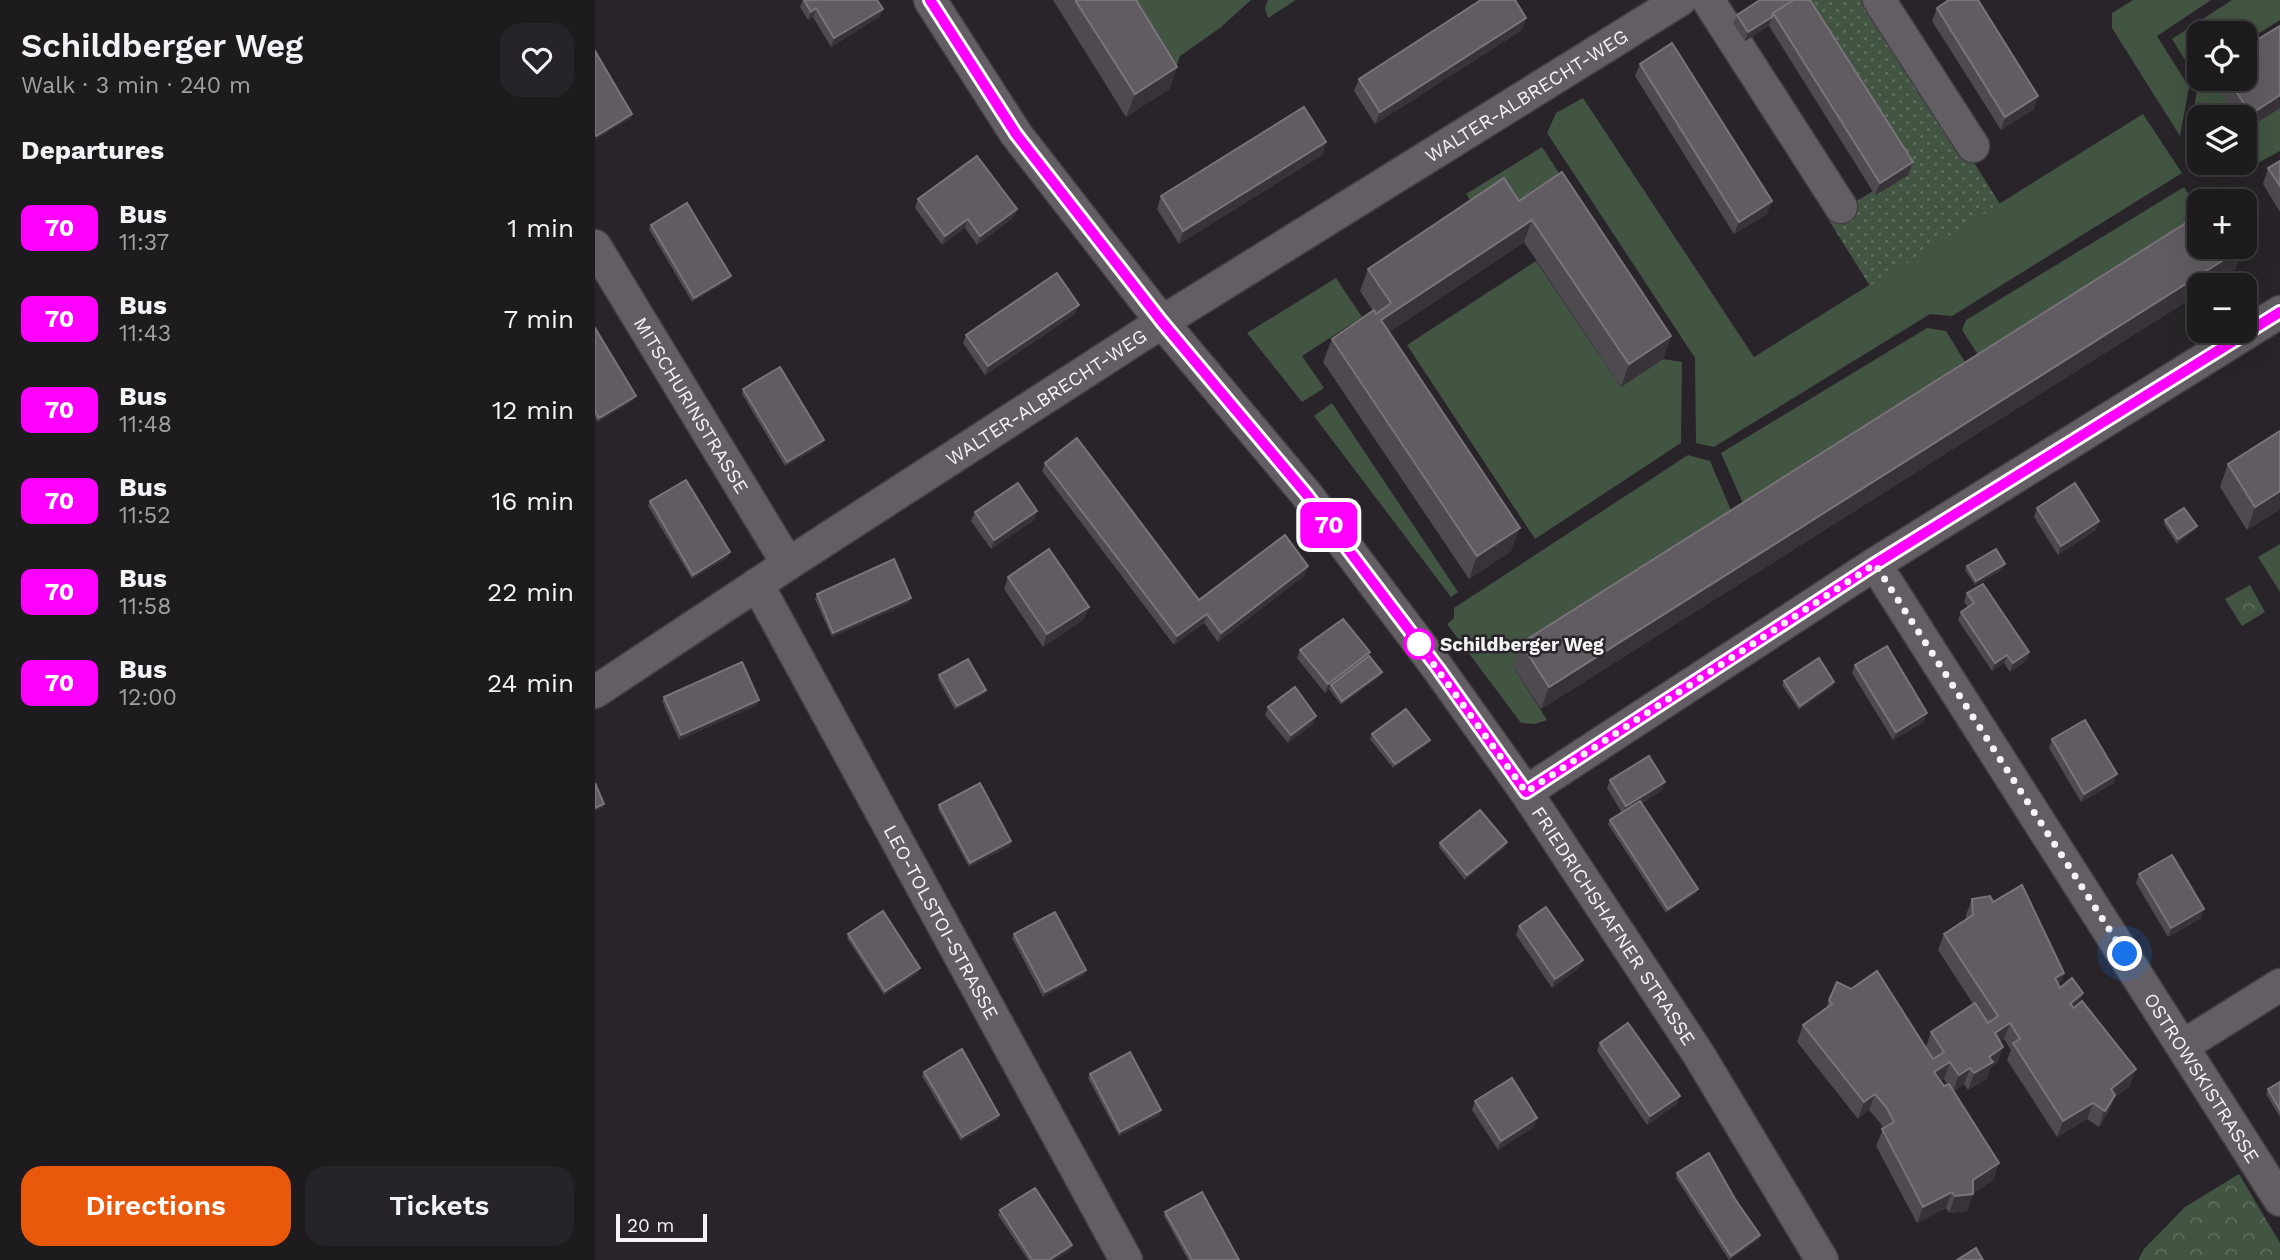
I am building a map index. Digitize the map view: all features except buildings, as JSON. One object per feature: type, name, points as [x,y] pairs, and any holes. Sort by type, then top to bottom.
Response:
[{"type":"street","name":"FRIEDRICHSHAFNER STRASSE","points":[[930,0],[1016,134],[1162,322],[1307,495],[1437,667],[1526,792],[1699,1055],[1822,1260]]},
{"type":"street","name":"WALTER-ALBRECHT-WEG","points":[[595,692],[1162,322],[1679,0]]},
{"type":"street","points":[[1708,0],[1841,207]]},
{"type":"street","points":[[1879,0],[1973,146]]},
{"type":"street","name":"MITSCHURINSTRASSE","points":[[595,246],[788,564]]},
{"type":"street","points":[[1526,792],[1875,564],[2280,312]]},
{"type":"street","name":"OSTROWSKISTRASSE","points":[[1875,564],[2280,1200]]},
{"type":"street","name":"LEO-TOLSTOI-STRASSE","points":[[757,584],[1126,1260]]},
{"type":"street","points":[[2183,1046],[2280,985]]},
{"type":"green space","points":[[1113,0],[1251,0],[1220,28],[1180,56],[1169,89]]},
{"type":"green space","points":[[1268,0],[1296,0],[1268,18],[1265,8]]},
{"type":"green space","points":[[1810,0],[1872,0],[2000,204],[1870,286],[1828,219],[1873,191],[1876,195],[1908,175]]},
{"type":"green space","points":[[2133,0],[2211,0],[2157,36],[2187,84],[2188,91],[2180,136],[2112,28],[2112,13]]},
{"type":"green space","points":[[2232,0],[2280,0],[2280,20],[2257,34],[2257,21],[2200,21]]},
{"type":"green space","points":[[2187,29],[2187,63],[2172,39]]},
{"type":"green space","points":[[2198,91],[2220,91],[2229,105],[2195,105]]},
{"type":"green space","points":[[1583,98],[1754,357],[2143,114],[2182,173],[1952,316],[1930,314],[1714,447],[1696,443],[1695,358],[1547,133],[1556,113]]},
{"type":"green space","points":[[2280,108],[2280,151],[2257,163],[2257,122]]},
{"type":"green space","points":[[1542,147],[1583,210],[1478,212],[1466,194]]},
{"type":"green space","points":[[2184,187],[2187,192],[2187,240],[1986,367],[1962,330],[1966,320]]},
{"type":"green space","points":[[1536,261],[1621,387],[1663,359],[1682,362],[1681,443],[1535,539],[1407,345]]},
{"type":"green space","points":[[1336,278],[1362,317],[1302,356],[1324,388],[1302,402],[1247,333]]},
{"type":"green space","points":[[1927,328],[1946,331],[1973,375],[1749,517],[1721,453]]},
{"type":"green space","points":[[1332,403],[1458,592],[1451,597],[1314,416]]},
{"type":"green space","points":[[1688,455],[1710,461],[1737,524],[1513,666],[1547,720],[1535,724],[1521,723],[1447,624],[1454,618],[1454,608]]},
{"type":"green space","points":[[2280,544],[2280,592],[2258,557]]},
{"type":"green space","points":[[2250,585],[2265,612],[2242,626],[2225,599]]},
{"type":"green space","points":[[2239,1174],[2280,1243],[2280,1260],[2138,1260],[2144,1249],[2185,1207]]},
{"type":"bus line","name":"70","points":[[930,0],[1016,134],[1162,322],[1307,495],[1437,667],[1526,792],[1875,564],[2280,312]]},
{"type":"place","name":"Schildberger Weg","points":[[1419,644]]},
{"type":"route","points":[[1419,644],[1526,792],[1875,564],[2125,954]]}]
